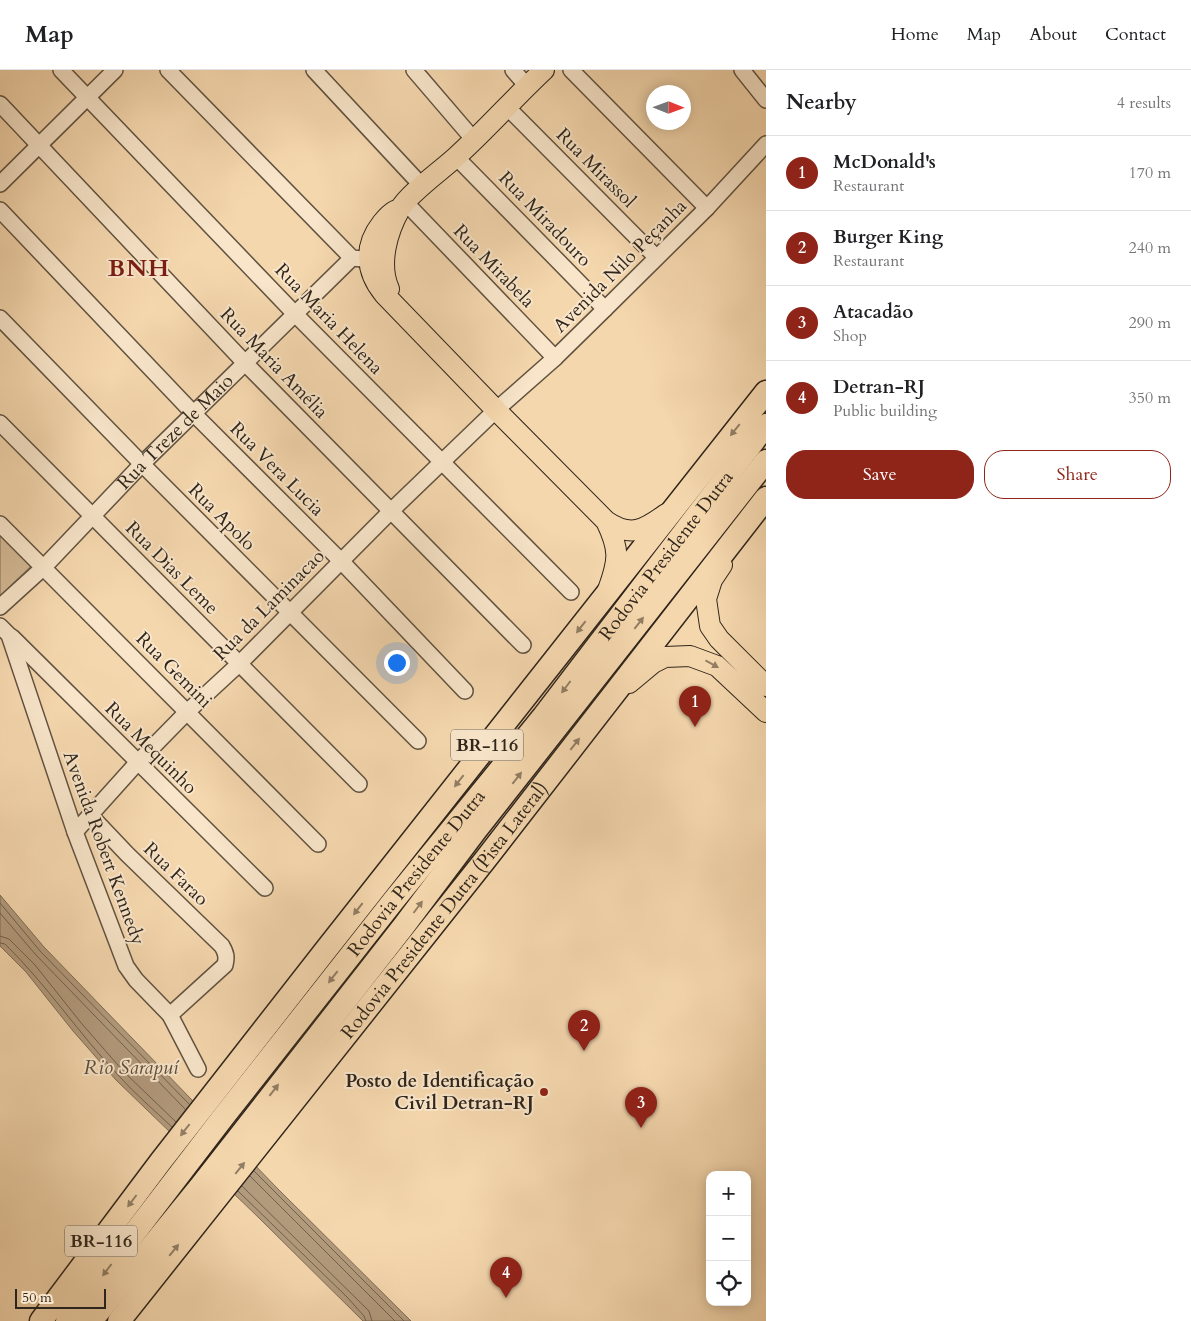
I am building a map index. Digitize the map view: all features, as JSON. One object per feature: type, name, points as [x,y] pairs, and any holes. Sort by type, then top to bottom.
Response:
[{"type":"highway","name":"BR-116","points":[[217,1108],[606,595],[766,392]]},
{"type":"highway","name":"Rodovia Presidente Dutra","points":[[67,1321],[170,1168],[217,1108],[394,900],[543,717],[766,426]]},
{"type":"highway","name":"Rodovia Presidente Dutra","points":[[91,1321],[208,1192],[244,1128],[766,462]]},
{"type":"highway","name":"Rodovia Presidente Dutra (Pista Lateral)","points":[[119,1321],[208,1192],[264,1138],[766,498]]},
{"type":"highway","name":"BR-116","points":[[41,1321],[170,1168]]},
{"type":"main road","points":[[544,70],[508,108],[456,157],[389,216],[375,234],[369,248],[360,259],[376,284],[395,306],[606,521],[622,530],[636,531],[649,527],[674,509]]},
{"type":"main road","points":[[395,306],[386,281],[384,258],[389,235],[403,205]]},
{"type":"main road","points":[[606,521],[617,550],[616,565],[606,595]]},
{"type":"main road","points":[[744,528],[712,580],[706,599],[706,607],[710,626],[714,634],[766,686]]},
{"type":"main road","points":[[614,694],[654,663],[665,657],[670,651],[683,645],[722,642]]},
{"type":"main road","points":[[665,657],[690,656],[711,663],[725,673],[766,712]]},
{"type":"street","name":"Rua Maria Helena","points":[[61,70],[295,314],[571,592]]},
{"type":"street","points":[[0,184],[115,70]]},
{"type":"street","points":[[168,70],[360,259]]},
{"type":"street","points":[[314,70],[422,186]]},
{"type":"street","points":[[414,70],[474,140]]},
{"type":"street","points":[[513,70],[528,86]]},
{"type":"street","points":[[571,70],[707,208]]},
{"type":"street","points":[[742,70],[766,100]]},
{"type":"street","name":"Rua Maria Amélia","points":[[0,104],[246,364],[523,646]]},
{"type":"street","name":"Rua Mirassol","points":[[508,108],[656,258]]},
{"type":"street","name":"Avenida Nilo Peçanha","points":[[496,410],[555,358],[605,309],[707,208],[766,144]]},
{"type":"street","name":"Rua Miradouro","points":[[456,157],[605,309]]},
{"type":"street","name":"Rua Mirabela","points":[[403,205],[555,358]]},
{"type":"street","name":"Rua Vera Lucia","points":[[0,210],[194,414],[341,561],[465,691]]},
{"type":"street","name":"Rua Treze de Maio","points":[[0,607],[44,567],[142,464],[295,314],[360,259]]},
{"type":"street","name":"Rua Apolo","points":[[0,318],[142,464],[418,741]]},
{"type":"street","name":"Rua da Laminacao","points":[[75,832],[137,763],[187,712],[239,664],[391,511],[496,410]]},
{"type":"street","name":"Rua Dias Leme","points":[[0,423],[359,784]]},
{"type":"street","name":"Rua Gemini","points":[[0,524],[318,844]]},
{"type":"street","name":"Rua Mequinho","points":[[4,630],[265,888]]},
{"type":"street","name":"Avenida Robert Kennedy","points":[[4,630],[75,832],[126,966],[136,980],[170,1015],[198,1069]]},
{"type":"street","name":"Rua Farao","points":[[90,815],[127,854],[222,946],[226,958],[225,965],[170,1015]]},
{"type":"shaded area","points":[[0,529],[36,561],[0,596]]},
{"type":"water","name":"Rio Sarapuí","points":[[0,895],[44,947],[278,1189],[411,1321],[363,1321],[116,1080],[73,1031],[26,972],[0,946]]},
{"type":"place","name":"McDonald's","points":[[695,727]]},
{"type":"place","name":"Burger King","points":[[584,1051]]},
{"type":"place","name":"Posto de Identificação Civil Detran-RJ","points":[[544,1092]]},
{"type":"place","name":"Atacadão","points":[[641,1128]]},
{"type":"place","name":"Detran-RJ","points":[[506,1298]]},
{"type":"district","name":"BNH","points":[[139,268]]}]
